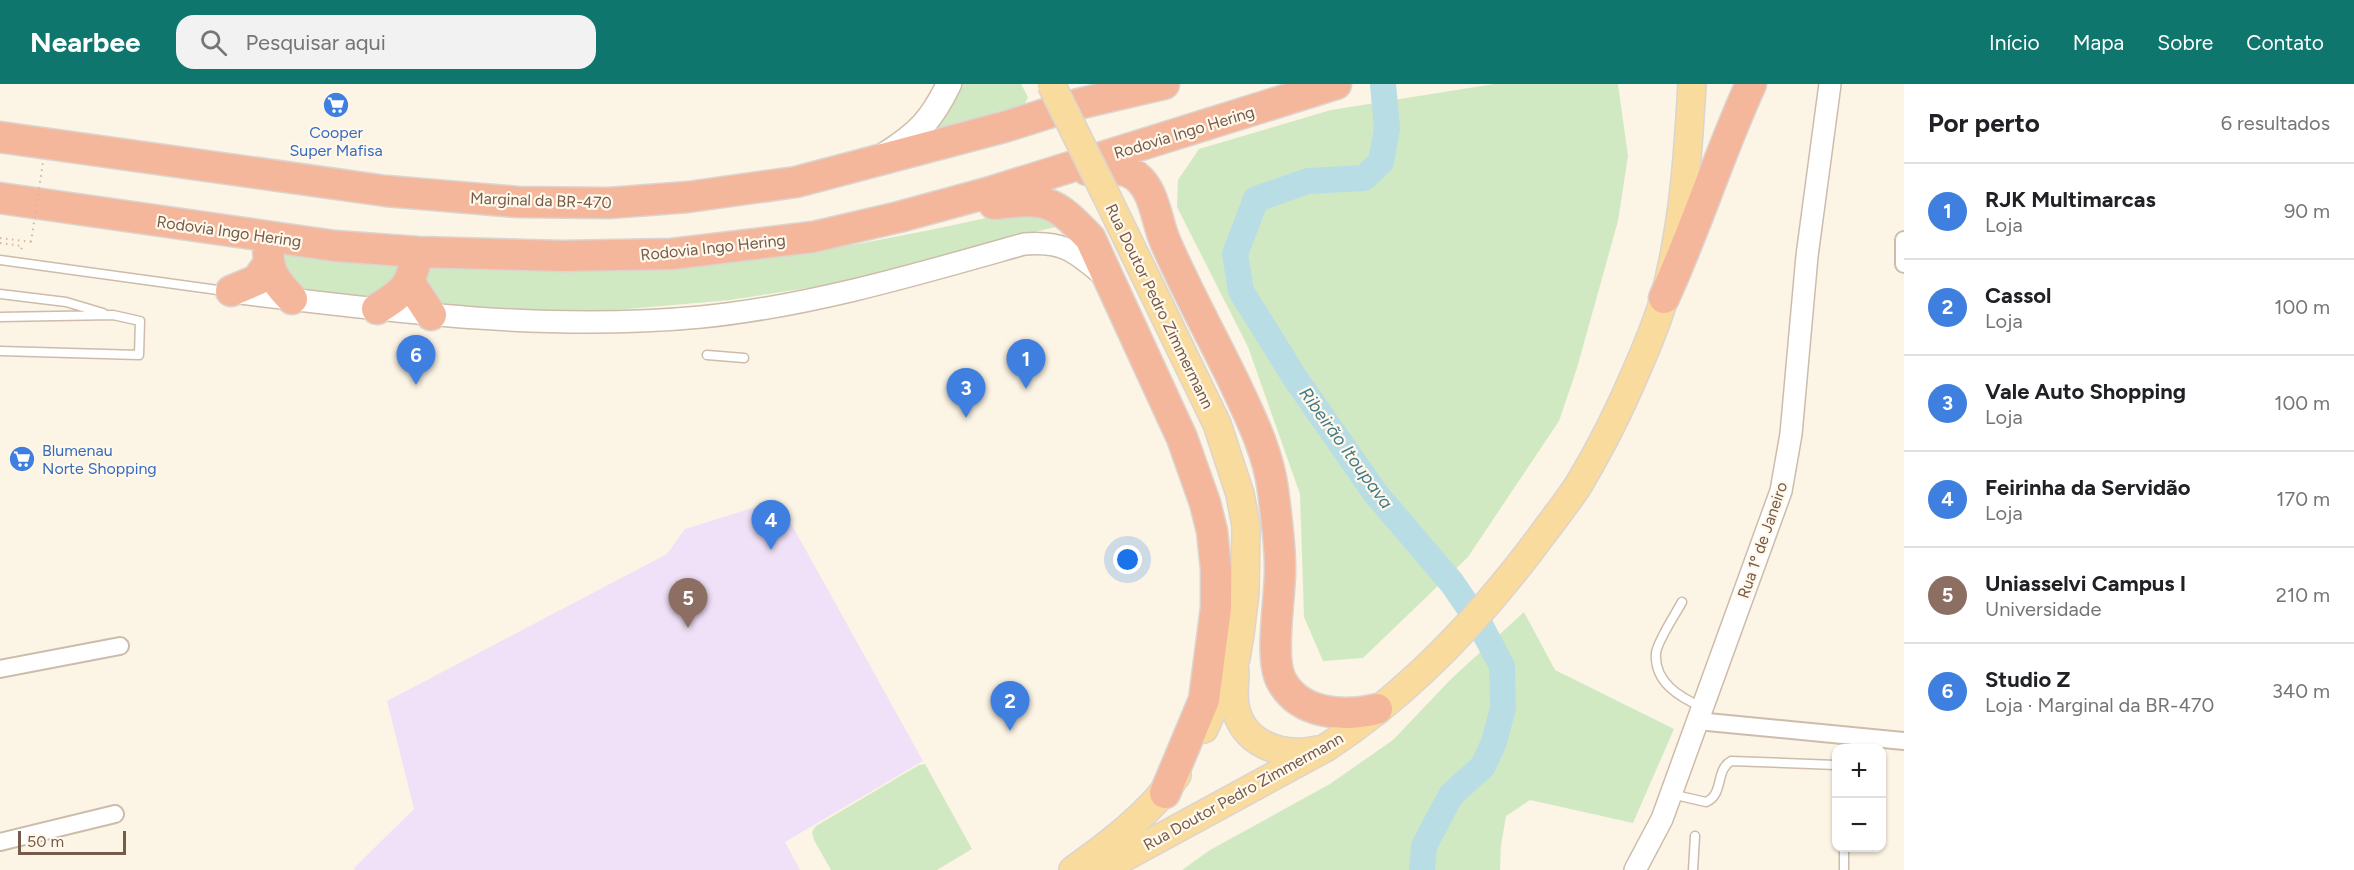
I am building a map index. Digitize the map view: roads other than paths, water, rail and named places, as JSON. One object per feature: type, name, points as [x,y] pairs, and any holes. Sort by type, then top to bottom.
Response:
[{"type":"highway","name":"Marginal da BR-470","points":[[0,137],[284,178],[386,190],[518,202],[609,203],[688,197],[796,182],[1004,128],[1078,94],[1164,84]]},
{"type":"highway","points":[[1664,298],[1689,243],[1722,152],[1752,84]]},
{"type":"highway","name":"Rodovia Ingo Hering","points":[[0,198],[268,249],[336,246],[418,252],[562,256],[672,254],[813,237],[899,217],[1057,171],[1334,85]]},
{"type":"highway","points":[[1057,171],[1122,169],[1136,176],[1148,190],[1164,240],[1264,449],[1273,487],[1280,556],[1276,656],[1281,680],[1298,697],[1321,711],[1348,714],[1377,709]]},
{"type":"highway","points":[[899,217],[1030,200],[1048,203],[1064,213],[1090,238],[1110,280],[1195,472],[1212,531],[1216,569],[1214,631],[1204,700],[1165,793]]},
{"type":"highway","points":[[231,291],[257,280],[268,249]]},
{"type":"highway","points":[[268,249],[276,282],[292,299]]},
{"type":"highway","points":[[377,309],[398,296],[410,283],[418,252]]},
{"type":"highway","points":[[410,283],[431,315]]},
{"type":"main road","points":[[876,162],[907,141],[935,112],[949,84]]},
{"type":"main road","name":"Rua Doutor Pedro Zimmermann","points":[[1051,84],[1217,424],[1234,471],[1246,526],[1245,593],[1236,658],[1196,744],[1165,793],[1104,848],[1073,870]]},
{"type":"main road","name":"Rua Doutor Pedro Zimmermann","points":[[1101,870],[1327,747],[1377,709],[1450,645],[1524,560],[1579,485],[1622,406],[1655,329],[1677,236],[1687,175],[1692,84]]},
{"type":"main road","points":[[1236,658],[1235,705],[1241,722],[1251,736],[1275,750],[1291,753],[1327,747]]},
{"type":"street","name":"Rua 1º de Janeiro","points":[[1635,870],[1662,819],[1781,491],[1791,434],[1807,256],[1830,84]]},
{"type":"street","points":[[1904,240],[1904,264]]},
{"type":"street","points":[[231,291],[431,315],[524,322],[605,323],[733,313],[837,293],[1033,243],[1058,245],[1076,253],[1110,280]]},
{"type":"street","points":[[0,669],[120,646]]},
{"type":"street","points":[[1700,714],[1904,741]]},
{"type":"street","points":[[0,842],[115,814]]},
{"type":"lane","points":[[0,260],[231,291]]},
{"type":"lane","points":[[0,294],[66,302],[140,321],[139,355],[0,351]]},
{"type":"lane","points":[[0,317],[112,315]]},
{"type":"lane","points":[[707,355],[744,358]]},
{"type":"lane","points":[[1682,602],[1656,652],[1659,674],[1678,696],[1700,714]]},
{"type":"lane","points":[[1671,794],[1706,802],[1711,800],[1715,797],[1722,771],[1731,761],[1832,765]]},
{"type":"lane","points":[[1693,870],[1695,836]]},
{"type":"lane","points":[[1844,852],[1844,870]]},
{"type":"waterway","name":"Ribeirão Itoupava","points":[[1383,84],[1387,128],[1381,162],[1364,178],[1308,181],[1256,199],[1235,254],[1241,291],[1295,378],[1376,494],[1452,583],[1478,621],[1502,666],[1503,708],[1494,742],[1483,766],[1451,795],[1424,846],[1422,870]]},
{"type":"place","name":"Cooper Super Mafisa","points":[[336,105]]},
{"type":"place","name":"Studio Z","points":[[416,385]]},
{"type":"place","name":"RJK Multimarcas","points":[[1026,389]]},
{"type":"place","name":"Vale Auto Shopping","points":[[966,418]]},
{"type":"place","name":"Blumenau Norte Shopping","points":[[22,459]]},
{"type":"place","name":"Feirinha da Servidão","points":[[771,550]]},
{"type":"place","name":"Uniasselvi Campus I","points":[[688,628]]},
{"type":"place","name":"Cassol","points":[[1010,731]]}]
